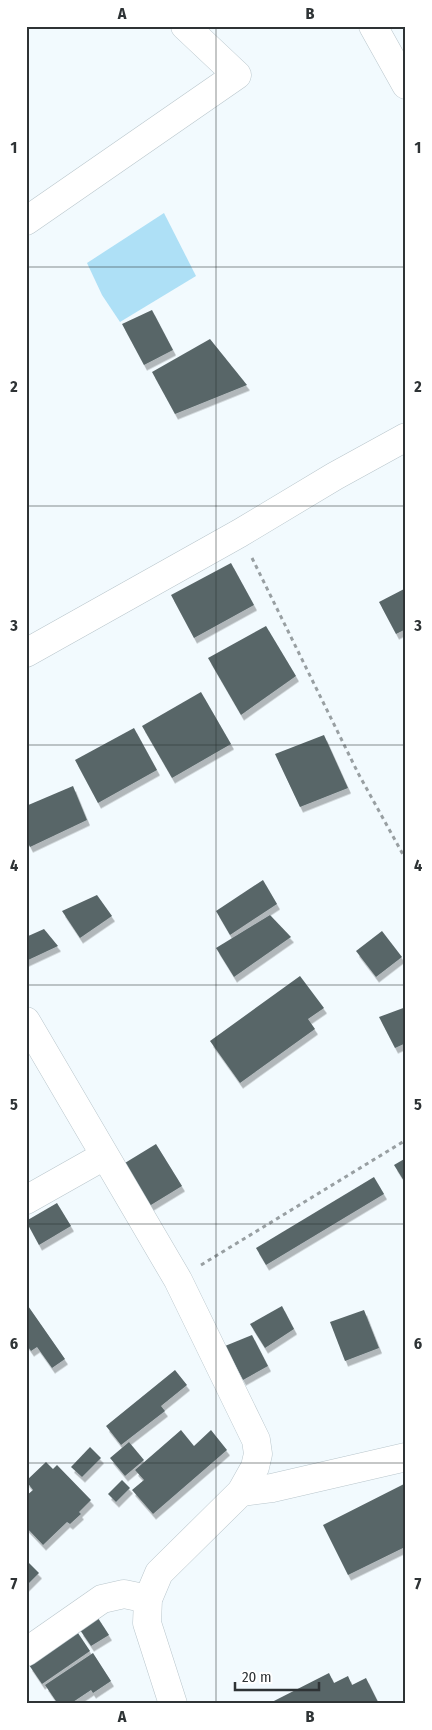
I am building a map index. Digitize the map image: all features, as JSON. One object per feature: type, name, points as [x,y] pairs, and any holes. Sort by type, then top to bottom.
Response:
[{"type":"street","points":[[26,222],[237,75],[185,26]]},
{"type":"street","points":[[373,26],[406,86]]},
{"type":"street","points":[[26,654],[334,476],[406,437]]},
{"type":"street","points":[[26,1020],[178,1280],[256,1440],[258,1454],[255,1468],[241,1492],[159,1574],[148,1599],[147,1622],[173,1704]]},
{"type":"street","points":[[26,1200],[104,1156]]},
{"type":"street","points":[[241,1492],[272,1488],[406,1456]]},
{"type":"street","points":[[26,1652],[102,1599],[124,1594],[148,1599]]},
{"type":"path","points":[[240,532],[358,773],[406,860]]},
{"type":"path","points":[[178,1280],[406,1140]]},
{"type":"shaded area","points":[[164,213],[196,276],[120,322],[102,295],[87,263]]},
{"type":"building","points":[[152,310],[173,350],[144,365],[122,324]]},
{"type":"building","points":[[210,339],[247,385],[175,414],[152,372]]},
{"type":"building","points":[[231,563],[254,605],[194,638],[171,595]]},
{"type":"building","points":[[406,588],[406,629],[396,634],[379,602]]},
{"type":"building","points":[[266,626],[296,676],[241,715],[208,658]]},
{"type":"building","points":[[201,692],[231,744],[172,778],[142,726]]},
{"type":"building","points":[[134,728],[157,770],[98,803],[75,760]]},
{"type":"building","points":[[324,735],[348,788],[300,807],[275,754]]},
{"type":"building","points":[[73,786],[87,820],[30,847],[26,839],[26,806]]},
{"type":"building","points":[[263,880],[277,904],[230,935],[216,911]]},
{"type":"building","points":[[97,895],[112,916],[80,938],[62,911]]},
{"type":"building","points":[[270,915],[291,937],[234,977],[216,948]]},
{"type":"building","points":[[44,929],[58,946],[26,961],[26,937]]},
{"type":"building","points":[[382,931],[402,957],[376,977],[356,951]]},
{"type":"building","points":[[300,976],[324,1008],[308,1019],[315,1029],[240,1083],[210,1041]]},
{"type":"building","points":[[406,1007],[406,1043],[395,1048],[379,1017]]},
{"type":"building","points":[[156,1144],[182,1186],[146,1208],[120,1166]]},
{"type":"building","points":[[406,1158],[406,1180],[404,1181],[394,1165]]},
{"type":"building","points":[[374,1177],[384,1194],[266,1265],[256,1248]]},
{"type":"building","points":[[57,1203],[71,1226],[39,1245],[26,1221]]},
{"type":"building","points":[[26,1303],[65,1359],[52,1368],[37,1347],[31,1351],[26,1344]]},
{"type":"building","points":[[282,1306],[294,1329],[265,1348],[250,1324]]},
{"type":"building","points":[[364,1310],[379,1348],[345,1361],[330,1322]]},
{"type":"building","points":[[252,1335],[268,1366],[243,1380],[225,1346]]},
{"type":"building","points":[[175,1370],[187,1385],[161,1406],[165,1411],[121,1445],[106,1426]]},
{"type":"building","points":[[181,1430],[194,1446],[211,1430],[227,1450],[153,1514],[132,1490],[144,1480],[135,1470]]},
{"type":"building","points":[[129,1442],[144,1460],[125,1476],[110,1458]]},
{"type":"building","points":[[90,1447],[101,1458],[82,1477],[71,1467]]},
{"type":"building","points":[[46,1462],[53,1469],[57,1465],[91,1500],[79,1512],[81,1514],[70,1524],[67,1522],[43,1545],[26,1527],[26,1496],[33,1490],[26,1481]]},
{"type":"building","points":[[122,1480],[130,1488],[116,1502],[108,1494]]},
{"type":"building","points":[[406,1483],[406,1553],[403,1548],[348,1575],[323,1525]]},
{"type":"building","points":[[26,1560],[39,1573],[26,1586]]},
{"type":"building","points":[[98,1618],[109,1635],[91,1646],[80,1630]]},
{"type":"building","points":[[78,1633],[90,1651],[42,1684],[29,1665]]},
{"type":"building","points":[[93,1653],[111,1681],[93,1693],[91,1690],[70,1704],[58,1704],[45,1685]]},
{"type":"building","points":[[329,1673],[334,1683],[348,1676],[352,1685],[366,1678],[379,1704],[268,1704]]}]
